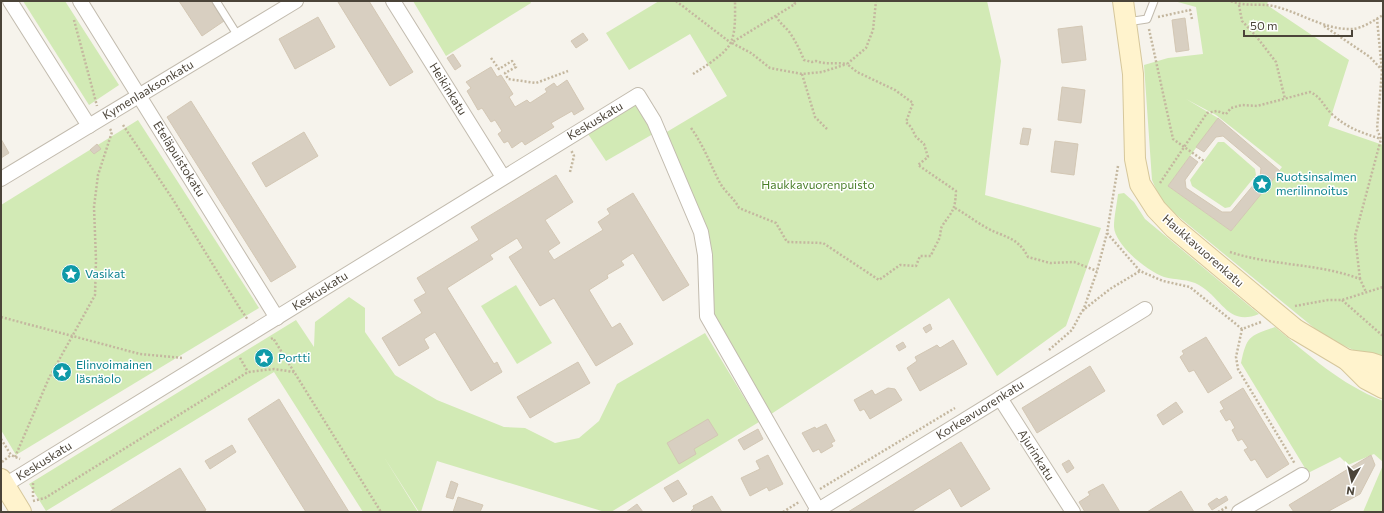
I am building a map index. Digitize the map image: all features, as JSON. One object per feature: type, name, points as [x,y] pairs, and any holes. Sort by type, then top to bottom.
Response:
[{"type":"main road","name":"Haukkavuorenkatu","points":[[1123,1],[1128,22],[1134,74],[1135,158],[1140,184],[1156,209],[1174,228],[1295,330],[1347,360],[1366,379],[1383,388]]},
{"type":"main road","name":"Haukkavuorenkatu","points":[[1347,360],[1371,363],[1383,367]]},
{"type":"main road","points":[[2,484],[27,506]]},
{"type":"street","points":[[10,1],[89,126]]},
{"type":"street","name":"Eteläpuistokatu","points":[[80,1],[277,318]]},
{"type":"street","name":"Kymenlaaksonkatu","points":[[1,179],[296,1]]},
{"type":"street","name":"Heikinkatu","points":[[393,1],[503,177]]},
{"type":"street","name":"Keskuskatu","points":[[2,484],[277,318],[503,177],[638,96],[654,121],[700,232],[705,255],[707,316],[810,496]]},
{"type":"street","name":"Korkeavuorenkatu","points":[[816,511],[1145,309]]},
{"type":"street","name":"Ajurinkatu","points":[[1000,398],[1073,512]]},
{"type":"street","points":[[1239,512],[1302,475]]},
{"type":"street","points":[[810,496],[816,511]]},
{"type":"lane","points":[[216,1],[238,36]]},
{"type":"lane","points":[[1128,22],[1147,19],[1154,1]]},
{"type":"path","points":[[676,1],[731,43],[751,53],[770,68],[802,74],[822,72],[847,64],[866,48],[873,30],[876,1]]},
{"type":"path","points":[[731,43],[736,13],[735,1]]},
{"type":"path","points":[[693,74],[710,64],[731,43],[796,4],[794,1]]},
{"type":"path","points":[[1231,1],[1240,5],[1271,6],[1293,11],[1322,25],[1370,57],[1382,70]]},
{"type":"path","points":[[1240,5],[1242,22],[1256,36],[1276,62],[1284,99]]},
{"type":"path","points":[[1192,19],[1190,10],[1147,19],[1173,139],[1204,161]]},
{"type":"path","points":[[73,14],[96,104],[103,117]]},
{"type":"path","points":[[691,128],[703,145],[721,184],[734,198],[738,208],[776,223],[787,242],[822,243],[873,274],[879,280],[900,265],[916,266],[920,256],[931,256],[934,245],[939,239],[941,227],[950,218],[955,208],[956,191],[918,166],[928,157],[924,144],[916,137],[911,127],[906,122],[913,103],[895,90],[857,72],[847,64],[836,62],[812,62],[804,60],[789,31],[779,22],[776,16]]},
{"type":"path","points":[[1322,25],[1354,29],[1383,16]]},
{"type":"path","points":[[1366,292],[1360,279],[1355,236],[1381,139],[1377,129],[1382,70],[1377,19]]},
{"type":"path","points":[[491,58],[499,69],[512,61],[516,67],[505,73],[508,79],[536,83],[568,72]]},
{"type":"path","points":[[802,74],[816,117],[827,129]]},
{"type":"path","points":[[1161,188],[1159,182],[1183,146],[1207,113],[1217,110],[1226,114],[1231,108],[1242,105],[1257,106],[1310,92],[1318,95],[1332,114],[1348,128],[1381,139]]},
{"type":"path","points":[[123,125],[172,198],[239,308],[256,330]]},
{"type":"path","points":[[15,456],[49,378],[71,336],[95,296],[96,260],[94,208],[97,182],[106,146],[112,132]]},
{"type":"path","points":[[570,148],[574,156],[570,172]]},
{"type":"path","points":[[955,208],[988,229],[1004,234],[1022,246],[1028,257],[1050,264],[1074,262],[1097,271]]},
{"type":"path","points":[[1048,351],[1072,330],[1082,311],[1097,271],[1107,233]]},
{"type":"path","points":[[1228,251],[1252,259],[1344,273],[1360,279]]},
{"type":"path","points":[[1082,311],[1110,289],[1140,271]]},
{"type":"path","points":[[1342,300],[1383,336]]},
{"type":"path","points":[[1,318],[140,354],[190,358]]},
{"type":"path","points":[[1242,329],[1236,357],[1238,369],[1302,475]]},
{"type":"path","points":[[273,338],[381,512]]},
{"type":"path","points":[[240,358],[248,372]]},
{"type":"path","points":[[27,506],[45,498],[248,372],[274,369],[295,372]]},
{"type":"path","points":[[783,512],[960,405]]},
{"type":"path","points":[[1,462],[11,455]]},
{"type":"green space","points":[[23,1],[65,1],[119,85],[89,105]]},
{"type":"green space","points":[[413,1],[530,1],[531,3],[446,56]]},
{"type":"green space","name":"Haukkavuorenpuisto","points":[[659,1],[987,1],[1001,61],[985,195],[1101,228],[1066,326],[997,376],[949,298],[765,418],[707,316],[701,232],[660,136],[727,96],[690,34],[629,70],[606,33]]},
{"type":"green space","points":[[1174,1],[1268,1],[1267,5],[1349,60],[1328,126],[1383,145],[1383,357],[1370,358],[1324,336],[1162,203],[1152,180],[1144,65],[1168,58],[1203,54],[1196,7]],"holes":[[[1186,99],[1216,115],[1282,167],[1231,231],[1168,186],[1218,118]]]},
{"type":"green space","points":[[635,104],[653,134],[606,161],[588,134]]},
{"type":"green space","points":[[138,120],[259,308],[16,455],[1,430],[1,205]]},
{"type":"green space","points":[[1218,142],[1224,142],[1255,169],[1256,175],[1230,207],[1225,208],[1192,186],[1190,180]]},
{"type":"green space","points":[[1124,193],[1134,202],[1145,219],[1259,314],[1248,317],[1240,317],[1232,314],[1199,285],[1157,274],[1133,256],[1120,242],[1114,227],[1118,194]]},
{"type":"green space","points":[[516,285],[552,343],[517,364],[481,306]]},
{"type":"green space","points":[[349,297],[365,308],[365,332],[395,375],[437,400],[504,427],[525,428],[555,443],[579,438],[599,421],[617,384],[705,333],[759,422],[611,512],[605,512],[437,461],[421,512],[419,512],[384,457],[418,512],[363,512],[274,372],[46,511],[29,484],[296,320],[314,347],[315,322]]},
{"type":"green space","points":[[1275,327],[1313,359],[1339,378],[1367,394],[1383,401],[1383,462],[1374,454],[1348,465],[1340,457],[1308,473],[1241,363],[1245,347],[1250,338]]},
{"type":"green space","points":[[1383,465],[1383,512],[1363,512]]},
{"type":"building","points":[[179,1],[211,1],[224,21],[202,36]]},
{"type":"building","points":[[369,1],[413,72],[390,86],[338,2]]},
{"type":"building","points":[[318,17],[335,47],[295,69],[279,39]]},
{"type":"building","points":[[1185,18],[1189,50],[1176,52],[1172,20]]},
{"type":"building","points":[[1082,26],[1086,60],[1062,63],[1058,29]]},
{"type":"building","points":[[583,33],[588,40],[576,48],[571,41]]},
{"type":"building","points":[[453,54],[461,66],[455,70],[447,58]]},
{"type":"building","points":[[491,67],[497,77],[501,75],[513,94],[509,97],[515,107],[527,100],[530,103],[547,92],[545,89],[554,83],[557,87],[567,80],[584,109],[574,115],[572,111],[551,123],[554,127],[525,145],[522,141],[512,148],[508,141],[504,143],[498,134],[502,131],[495,120],[491,122],[482,108],[478,110],[467,91],[471,88],[466,82]]},
{"type":"building","points":[[1062,87],[1085,90],[1081,123],[1058,120]]},
{"type":"building","points":[[191,101],[296,267],[271,282],[167,117]]},
{"type":"building","points":[[1218,118],[1280,171],[1231,231],[1168,186],[1190,156],[1198,162],[1185,180],[1186,188],[1222,212],[1231,212],[1260,177],[1261,168],[1223,136],[1216,137],[1204,152],[1196,147]]},
{"type":"building","points":[[1023,128],[1031,129],[1028,145],[1020,144]]},
{"type":"building","points":[[304,132],[318,156],[266,187],[252,163]]},
{"type":"building","points":[[1,139],[9,153],[1,158]]},
{"type":"building","points":[[1055,141],[1078,144],[1074,175],[1051,172]]},
{"type":"building","points":[[97,144],[101,149],[94,154],[90,150]]},
{"type":"building","points":[[556,175],[573,202],[545,220],[560,243],[548,251],[554,260],[603,230],[598,222],[610,214],[607,209],[633,193],[689,285],[663,301],[633,253],[621,261],[624,265],[607,275],[608,278],[589,290],[612,328],[620,323],[633,344],[596,366],[554,298],[540,306],[509,257],[523,248],[517,238],[490,255],[493,259],[447,288],[494,364],[497,362],[502,372],[471,391],[435,332],[424,339],[429,348],[399,366],[382,338],[422,313],[414,300],[426,293],[417,278],[479,240],[471,227]]},
{"type":"building","points":[[930,324],[932,329],[926,333],[923,328]]},
{"type":"building","points":[[1206,337],[1232,378],[1208,393],[1194,370],[1189,372],[1180,357],[1184,354],[1182,351]]},
{"type":"building","points":[[953,340],[967,364],[920,391],[907,368],[917,361],[915,357],[937,345],[940,348]]},
{"type":"building","points":[[903,342],[906,347],[899,351],[896,346]]},
{"type":"building","points":[[578,362],[590,383],[530,418],[517,397]]},
{"type":"building","points":[[1090,366],[1105,391],[1037,433],[1022,408]]},
{"type":"building","points":[[888,388],[895,389],[902,400],[870,419],[864,409],[860,411],[854,400],[872,390],[875,395]]},
{"type":"building","points":[[1243,388],[1289,464],[1267,478],[1255,459],[1251,461],[1244,450],[1248,448],[1242,439],[1238,441],[1232,430],[1235,428],[1230,419],[1226,421],[1220,411],[1224,409],[1220,402]]},
{"type":"building","points":[[279,399],[349,512],[306,512],[248,419]]},
{"type":"building","points":[[1176,402],[1183,412],[1163,425],[1157,415]]},
{"type":"building","points":[[708,419],[718,435],[694,449],[696,454],[679,464],[667,443]]},
{"type":"building","points":[[826,424],[835,441],[831,443],[833,446],[821,453],[819,449],[813,452],[802,433]]},
{"type":"building","points":[[758,429],[763,439],[744,450],[738,440]]},
{"type":"building","points":[[961,442],[990,489],[961,507],[950,488],[911,512],[848,512]]},
{"type":"building","points":[[232,445],[236,452],[210,469],[205,461]]},
{"type":"building","points":[[768,455],[783,484],[769,491],[767,487],[750,496],[741,478],[760,469],[756,461]]},
{"type":"building","points":[[1371,455],[1375,465],[1360,494],[1327,512],[1294,512],[1289,505]]},
{"type":"building","points":[[1069,460],[1074,468],[1067,473],[1062,464]]},
{"type":"building","points":[[180,468],[206,510],[202,512],[109,512]]},
{"type":"building","points":[[678,480],[687,494],[673,502],[664,488]]},
{"type":"building","points":[[451,481],[458,484],[453,499],[446,497]]},
{"type":"building","points":[[1103,484],[1120,512],[1085,512],[1079,502],[1090,495],[1088,492]]},
{"type":"building","points":[[1181,491],[1194,512],[1147,512]]},
{"type":"building","points":[[712,496],[722,512],[690,512],[694,508],[693,506]]},
{"type":"building","points":[[1226,496],[1228,500],[1212,510],[1208,504],[1217,498],[1219,500]]},
{"type":"building","points":[[458,497],[483,505],[480,512],[453,512]]},
{"type":"building","points":[[637,504],[643,512],[626,512]]},
{"type":"place","name":"Ruotsinsalmen merilinnoitus","points":[[1262,184]]},
{"type":"place","name":"Vasikat","points":[[71,274]]},
{"type":"place","name":"Portti","points":[[264,358]]},
{"type":"place","name":"Elinvoimainen läsnäolo","points":[[62,372]]}]
